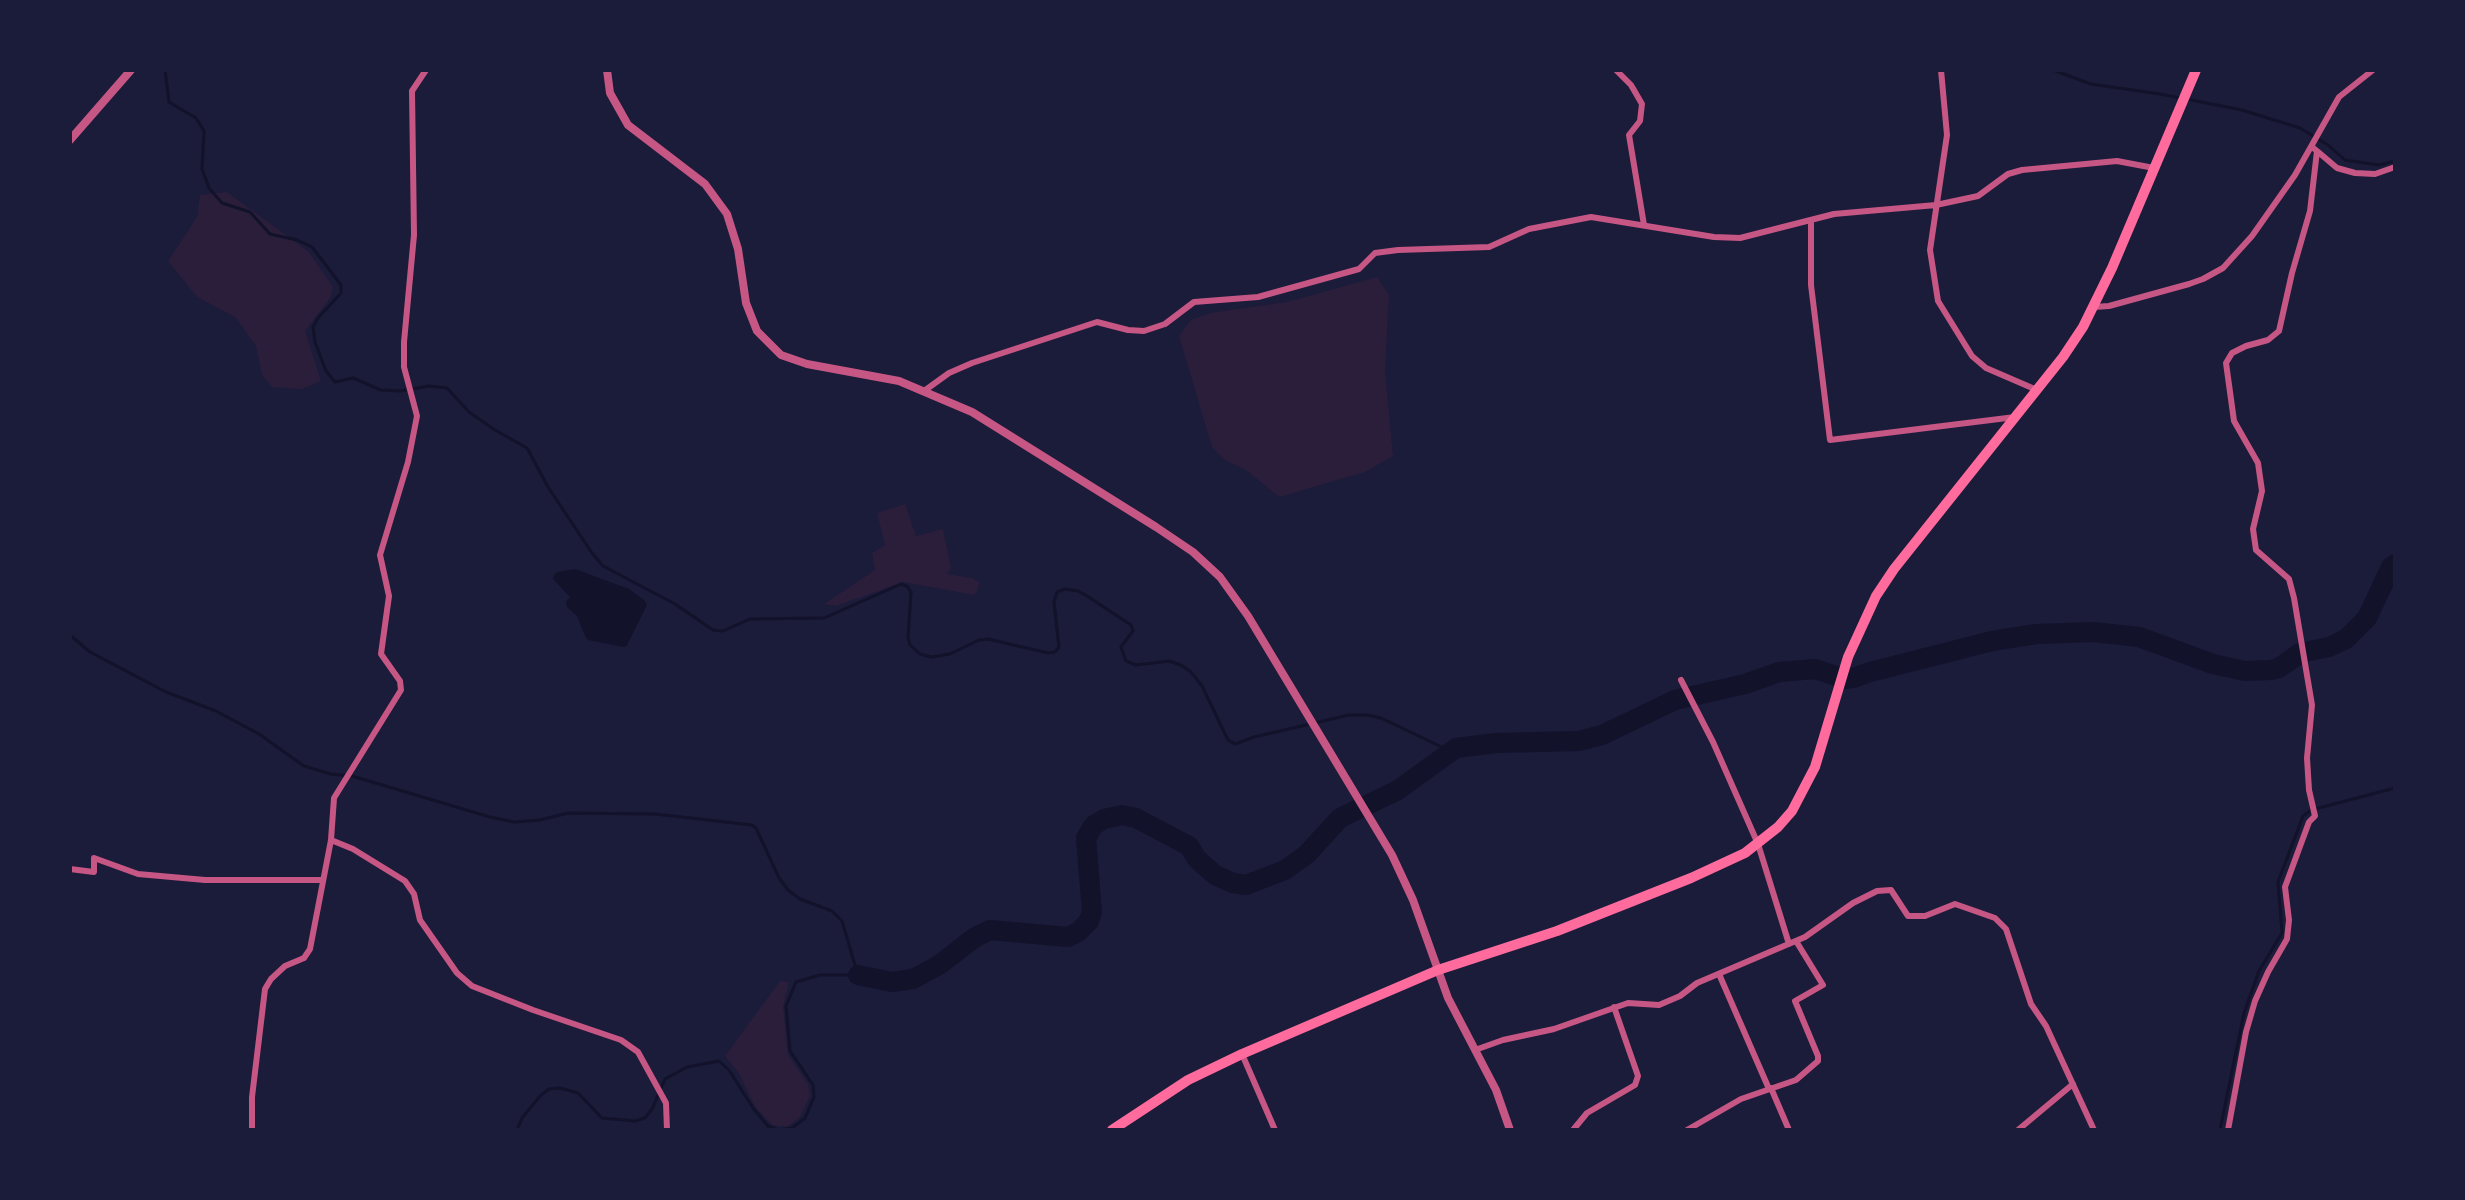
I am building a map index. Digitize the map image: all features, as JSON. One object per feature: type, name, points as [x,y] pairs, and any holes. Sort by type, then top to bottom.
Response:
[{"type":"main road","points":[[1112,1130],[1188,1080],[1242,1054],[1438,970],[1557,931],[1745,853],[1792,811],[1815,767],[1848,657],[1864,618],[1894,569],[2070,347],[2094,307],[2196,70]]},
{"type":"street","points":[[70,140],[131,70]]},
{"type":"street","points":[[252,1130],[252,1097],[265,989],[285,966],[304,958],[310,949],[331,840],[334,798],[401,690],[400,681],[381,654],[389,596],[380,555],[408,462],[417,416],[404,367],[404,342],[414,235],[412,91],[426,70]]},
{"type":"street","points":[[607,70],[610,93],[628,125],[705,184],[727,214],[738,249],[746,303],[757,331],[781,355],[807,364],[899,381],[972,412],[1193,552],[1220,577],[1359,796],[1392,855],[1413,900],[1448,998],[1496,1090],[1510,1130]]},
{"type":"street","points":[[1616,70],[1631,85],[1642,104],[1640,121],[1629,135],[1644,225]]},
{"type":"street","points":[[1941,70],[1947,135],[1930,250],[1938,301],[1972,356],[1986,368],[2037,390]]},
{"type":"street","points":[[2094,307],[2109,306],[2189,284],[2223,268],[2252,236],[2314,147],[2339,97],[2373,70]]},
{"type":"street","points":[[2314,147],[2337,168],[2355,173],[2375,174],[2395,167]]},
{"type":"street","points":[[2228,1130],[2246,1032],[2255,1001],[2287,939],[2289,920],[2285,887],[2309,822],[2315,815],[2309,790],[2307,758],[2312,705],[2294,598],[2289,579],[2256,550],[2253,529],[2262,491],[2258,463],[2234,421],[2226,363],[2232,353],[2268,340],[2279,331],[2310,211],[2314,147]]},
{"type":"street","points":[[924,391],[949,373],[972,363],[1097,322],[1144,331],[1165,324],[1194,302],[1258,297],[1359,269],[1375,253],[1489,247],[1529,229],[1591,217],[1714,237],[1740,238],[1834,214],[1936,205],[1978,196],[2008,174],[2022,170],[2117,161],[2154,168]]},
{"type":"street","points":[[1811,220],[1811,285],[1830,440],[2015,417]]},
{"type":"street","points":[[1681,680],[1713,742],[1758,844],[1793,942],[1823,985],[1795,1001],[1818,1061],[1796,1080],[1741,1099],[1687,1130]]},
{"type":"street","points":[[331,840],[353,849],[405,881],[414,894],[420,920],[457,973],[472,986],[621,1040],[638,1052],[666,1103],[667,1130]]},
{"type":"street","points":[[70,869],[94,872],[94,858],[138,874],[205,880],[322,880]]},
{"type":"street","points":[[1475,1050],[1503,1040],[1554,1029],[1628,1003],[1659,1005],[1680,996],[1697,983],[1793,942],[1877,891],[1891,890],[1908,916],[1925,916],[1955,904],[1995,918],[2006,929],[2031,1004],[2046,1026],[2094,1130]]},
{"type":"street","points":[[1719,974],[1789,1130]]},
{"type":"street","points":[[1573,1130],[1587,1113],[1635,1085],[1638,1076],[1614,1007]]},
{"type":"street","points":[[1242,1054],[1275,1130]]},
{"type":"street","points":[[2018,1130],[2073,1084]]},
{"type":"shaded area","points":[[227,192],[309,252],[333,287],[330,298],[305,331],[321,381],[302,389],[272,387],[262,375],[256,346],[235,317],[197,297],[168,261],[197,217],[200,195]]},
{"type":"shaded area","points":[[1377,277],[1389,295],[1385,372],[1393,456],[1365,472],[1279,497],[1246,470],[1225,460],[1212,447],[1179,336],[1191,320],[1210,313],[1287,302]]},
{"type":"shaded area","points":[[905,504],[916,536],[943,529],[951,568],[947,574],[972,578],[980,583],[975,595],[903,582],[836,606],[824,604],[875,570],[872,553],[885,545],[877,513]]},
{"type":"shaded area","points":[[575,569],[629,589],[644,600],[647,605],[624,647],[588,640],[585,636],[577,616],[567,607],[570,597],[553,579],[558,572]]},
{"type":"shaded area","points":[[780,981],[789,982],[783,1007],[788,1055],[808,1084],[810,1096],[800,1117],[787,1127],[772,1125],[756,1108],[738,1072],[725,1056]]},
{"type":"waterway","points":[[165,70],[169,102],[196,118],[204,131],[202,169],[209,188],[222,203],[250,212],[270,234],[312,247],[341,285],[341,293],[313,327],[326,371],[335,382],[353,378],[381,390],[400,391],[429,386],[447,388],[469,412],[527,448],[548,487],[603,566],[675,604],[713,630],[723,631],[750,619],[824,618],[901,584],[911,592],[908,637],[910,645],[920,654],[931,657],[950,654],[988,639],[1048,653],[1055,652],[1059,647],[1054,602],[1057,592],[1065,589],[1078,591],[1131,625],[1133,631],[1121,647],[1126,661],[1136,665],[1169,661],[1191,672],[1202,686],[1228,740],[1235,744],[1349,715],[1367,715],[1381,718],[1452,752]]},
{"type":"waterway","points":[[2053,70],[2091,84],[2242,110],[2300,128],[2345,160],[2379,165],[2395,161]]},
{"type":"waterway","points":[[858,975],[892,982],[913,979],[990,930],[1068,937],[1078,932],[1089,921],[1092,912],[1086,838],[1094,825],[1104,819],[1122,815],[1136,818],[1189,846],[1197,859],[1215,875],[1246,885],[1285,870],[1307,854],[1340,818],[1398,790],[1456,748],[1496,743],[1579,741],[1602,735],[1675,700],[1745,684],[1779,672],[1815,669],[1845,679],[1853,678],[1992,641],[2036,634],[2094,632],[2139,637],[2213,664],[2245,671],[2271,670],[2300,653],[2329,647],[2346,639],[2367,618],[2395,564]]},
{"type":"waterway","points":[[70,635],[90,652],[166,692],[216,711],[259,734],[304,766],[331,774],[352,776],[514,822],[568,813],[655,814],[752,825],[788,890],[800,899],[832,911],[842,921],[858,975],[820,975],[796,982],[786,1006],[790,1051],[813,1085],[814,1097],[805,1118],[792,1128],[778,1130],[768,1126],[729,1070],[719,1061],[687,1067],[665,1079],[645,1118],[635,1121],[602,1118],[578,1093],[560,1088],[549,1089],[522,1118],[517,1130]]},
{"type":"waterway","points":[[2220,1130],[2244,1013],[2259,971],[2282,933],[2278,882],[2303,816],[2311,810],[2395,788]]}]
